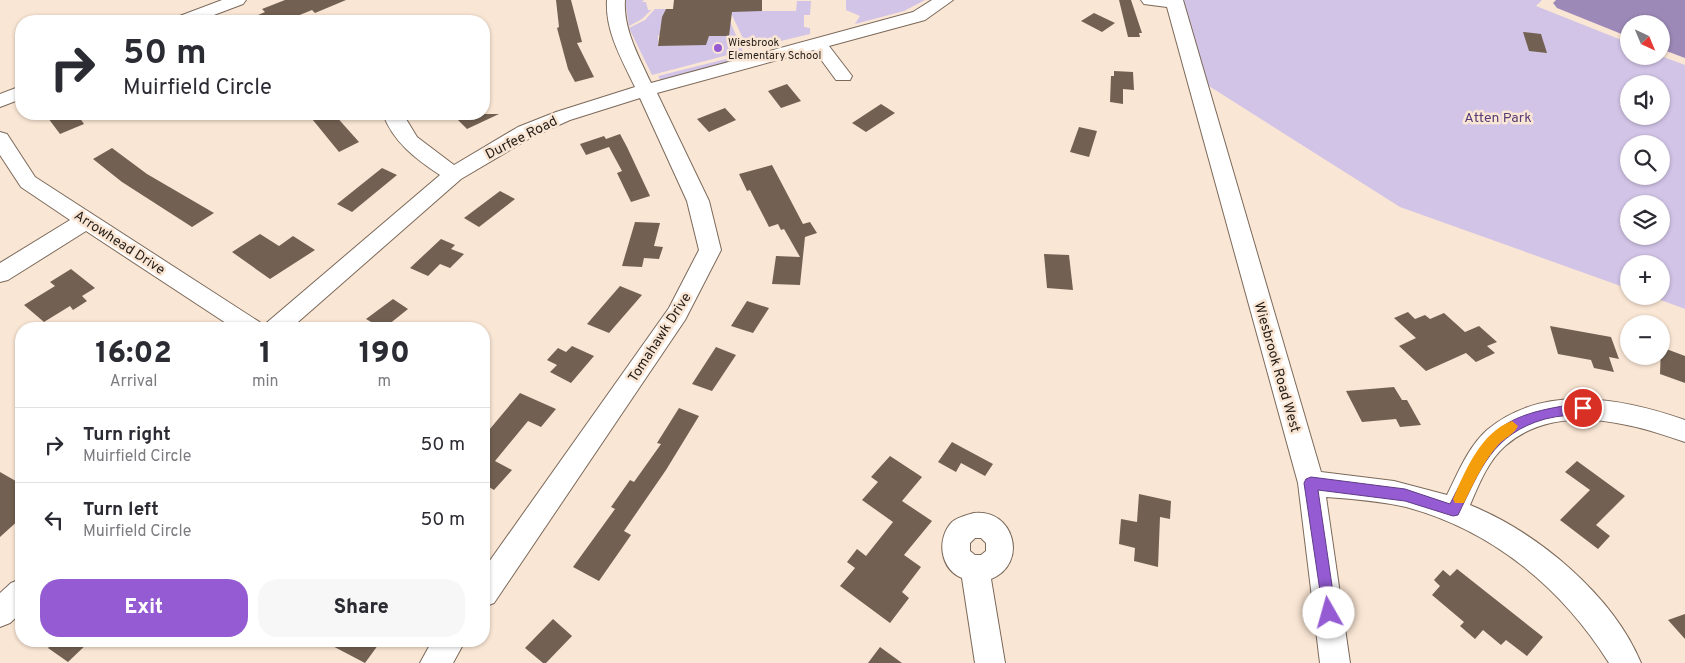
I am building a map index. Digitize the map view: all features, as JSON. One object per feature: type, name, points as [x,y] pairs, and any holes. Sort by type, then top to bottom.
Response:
[{"type":"street","points":[[198,15],[237,0]]},
{"type":"street","name":"Tomahawk Drive","points":[[490,584],[677,314],[710,250],[698,201],[626,49],[615,14],[616,0]]},
{"type":"street","name":"Durfee Road","points":[[282,322],[454,174],[509,141],[563,116],[919,16],[944,0]]},
{"type":"street","points":[[1150,0],[1174,1]]},
{"type":"street","name":"Wiesbrook Road West","points":[[1174,1],[1197,75],[1311,483],[1335,663]]},
{"type":"street","points":[[820,45],[843,76]]},
{"type":"street","points":[[0,101],[15,95]]},
{"type":"street","points":[[396,120],[413,145],[454,174]]},
{"type":"street","name":"Arrowhead Drive","points":[[0,139],[28,182],[244,322]]},
{"type":"street","points":[[0,274],[86,220]]},
{"type":"street","points":[[1453,510],[1481,457],[1495,439],[1509,428],[1526,419],[1548,413],[1583,408],[1642,418],[1685,431]]},
{"type":"street","points":[[1311,483],[1405,495],[1453,510],[1517,544],[1557,574],[1575,591],[1602,624],[1626,663]]},
{"type":"street","points":[[976,569],[977,588],[990,663]]},
{"type":"street","points":[[0,613],[15,599]]},
{"type":"street","points":[[435,663],[446,647]]},
{"type":"green space","points":[[625,0],[644,0],[642,2],[646,2],[648,10],[651,10],[642,19],[629,26]]},
{"type":"green space","points":[[846,0],[925,0],[904,11],[855,24],[860,16],[846,10]]},
{"type":"green space","name":"Atten Park","points":[[1181,0],[1542,0],[1536,6],[1620,39],[1620,65],[1670,65],[1670,59],[1685,65],[1685,309],[1670,303],[1670,255],[1620,255],[1620,286],[1400,207],[1209,86]]},
{"type":"green space","points":[[797,1],[811,1],[810,15],[804,15],[804,27],[810,28],[810,34],[748,49],[730,11],[796,11]]},
{"type":"green space","points":[[655,9],[666,9],[660,28],[660,35],[658,35],[658,45],[705,45],[709,36],[728,17],[743,51],[652,75],[629,28],[645,20]]},
{"type":"green space","points":[[742,55],[745,60],[661,81],[658,76]]},
{"type":"shaded area","points":[[1556,0],[1685,0],[1685,58],[1670,52],[1670,15],[1620,15],[1620,33],[1557,8],[1553,3]]},
{"type":"building","points":[[285,0],[346,0],[315,13],[312,10],[300,15],[258,15],[265,12],[262,9]]},
{"type":"building","points":[[556,0],[571,0],[582,42],[577,43],[594,77],[575,82],[568,69],[557,28],[559,27]]},
{"type":"building","name":"Wiesbrook Elementary School","points":[[674,0],[762,0],[762,11],[732,12],[729,36],[709,36],[706,45],[658,46],[662,17],[666,9],[673,9]]},
{"type":"building","points":[[1119,0],[1131,0],[1142,33],[1139,33],[1140,37],[1128,37]]},
{"type":"building","points":[[1094,13],[1115,23],[1102,32],[1081,21]]},
{"type":"building","points":[[1523,32],[1541,34],[1547,53],[1529,51]]},
{"type":"building","points":[[1114,71],[1133,72],[1134,90],[1123,89],[1123,104],[1110,102],[1111,76],[1114,76]]},
{"type":"building","points":[[787,84],[801,101],[781,108],[768,91]]},
{"type":"building","points":[[881,104],[895,113],[866,132],[852,123]]},
{"type":"building","points":[[725,108],[736,120],[709,132],[697,119]]},
{"type":"building","points":[[490,114],[499,114],[490,118]]},
{"type":"building","points":[[50,120],[81,120],[84,124],[60,134]]},
{"type":"building","points":[[313,120],[339,120],[359,142],[339,152]]},
{"type":"building","points":[[458,120],[486,120],[467,129]]},
{"type":"building","points":[[1079,127],[1097,131],[1089,157],[1070,152]]},
{"type":"building","points":[[620,134],[650,196],[631,202],[617,173],[622,171],[609,147],[586,155],[580,144],[604,136],[606,139]]},
{"type":"building","points":[[112,148],[147,174],[214,213],[192,227],[122,182],[93,159]]},
{"type":"building","points":[[772,165],[803,224],[810,222],[817,233],[805,237],[800,285],[772,284],[776,256],[800,257],[784,229],[781,230],[778,224],[769,227],[750,190],[747,191],[739,174]]},
{"type":"building","points":[[382,168],[397,175],[352,212],[337,204]]},
{"type":"building","points":[[500,191],[515,199],[479,227],[464,218]]},
{"type":"building","points":[[635,222],[660,223],[654,246],[663,247],[659,259],[644,258],[642,267],[622,266]]},
{"type":"building","points":[[260,234],[279,246],[293,236],[315,250],[270,279],[232,252]]},
{"type":"building","points":[[441,239],[455,245],[451,249],[464,254],[450,268],[440,264],[428,276],[410,268]]},
{"type":"building","points":[[1044,254],[1069,255],[1073,290],[1047,288]]},
{"type":"building","points":[[71,269],[95,288],[82,296],[87,301],[73,310],[70,306],[44,322],[24,305],[55,286],[50,282]]},
{"type":"building","points":[[620,286],[642,295],[609,333],[587,324]]},
{"type":"building","points":[[393,299],[408,309],[392,322],[371,322],[366,319]]},
{"type":"building","points":[[747,301],[769,308],[753,333],[731,326]]},
{"type":"building","points":[[1408,312],[1415,319],[1425,315],[1430,319],[1444,313],[1465,332],[1479,326],[1497,342],[1487,346],[1495,353],[1476,362],[1466,353],[1426,371],[1399,346],[1416,338],[1394,318]]},
{"type":"building","points":[[1550,326],[1611,337],[1619,359],[1609,357],[1614,372],[1594,368],[1591,360],[1558,354]]},
{"type":"building","points":[[572,346],[594,356],[571,383],[550,372],[557,365],[547,360],[558,348],[566,352]]},
{"type":"building","points":[[716,347],[736,355],[712,391],[692,384]]},
{"type":"building","points":[[1670,350],[1685,356],[1685,383],[1660,374],[1660,365],[1670,365]]},
{"type":"building","points":[[1394,387],[1402,400],[1407,400],[1421,425],[1400,427],[1396,419],[1362,422],[1346,391]]},
{"type":"building","points":[[520,393],[556,409],[541,427],[528,421],[495,461],[512,470],[494,490],[490,488],[490,429]]},
{"type":"building","points":[[679,408],[699,416],[666,470],[624,531],[631,535],[599,581],[573,567],[615,509],[611,507],[630,480],[634,482],[661,444],[657,443]]},
{"type":"building","points":[[952,442],[993,464],[985,476],[961,463],[956,472],[938,462]]},
{"type":"building","points":[[890,456],[922,477],[902,501],[932,521],[904,555],[921,567],[902,592],[909,598],[890,623],[840,586],[855,568],[847,562],[857,549],[866,556],[893,522],[862,500],[878,482],[871,477]]},
{"type":"building","points":[[1577,461],[1625,496],[1596,525],[1610,536],[1598,549],[1560,520],[1590,490],[1565,472]]},
{"type":"building","points":[[0,472],[15,481],[15,523],[0,537]]},
{"type":"building","points":[[1139,494],[1171,501],[1170,519],[1160,517],[1158,567],[1134,561],[1135,548],[1119,544],[1121,519],[1137,522]]},
{"type":"building","points":[[1457,569],[1543,637],[1527,656],[1506,640],[1501,645],[1483,630],[1475,639],[1460,626],[1464,622],[1432,595],[1440,586],[1434,580],[1443,570],[1450,576]]},
{"type":"building","points":[[1685,614],[1685,639],[1668,620]]},
{"type":"building","points":[[553,619],[572,636],[546,663],[543,663],[525,648]]},
{"type":"building","points":[[49,647],[84,647],[68,662]]},
{"type":"building","points":[[334,647],[377,647],[365,663]]},
{"type":"building","points":[[880,647],[902,663],[868,663]]},
{"type":"slow traffic","points":[[1459,499],[1481,457],[1495,439],[1512,426]]},
{"type":"place","name":"Wiesbrook Elementary School","points":[[718,48]]},
{"type":"route","points":[[1329,613],[1311,483],[1405,495],[1453,510],[1481,457],[1495,439],[1509,428],[1526,419],[1548,413],[1583,408]]}]
